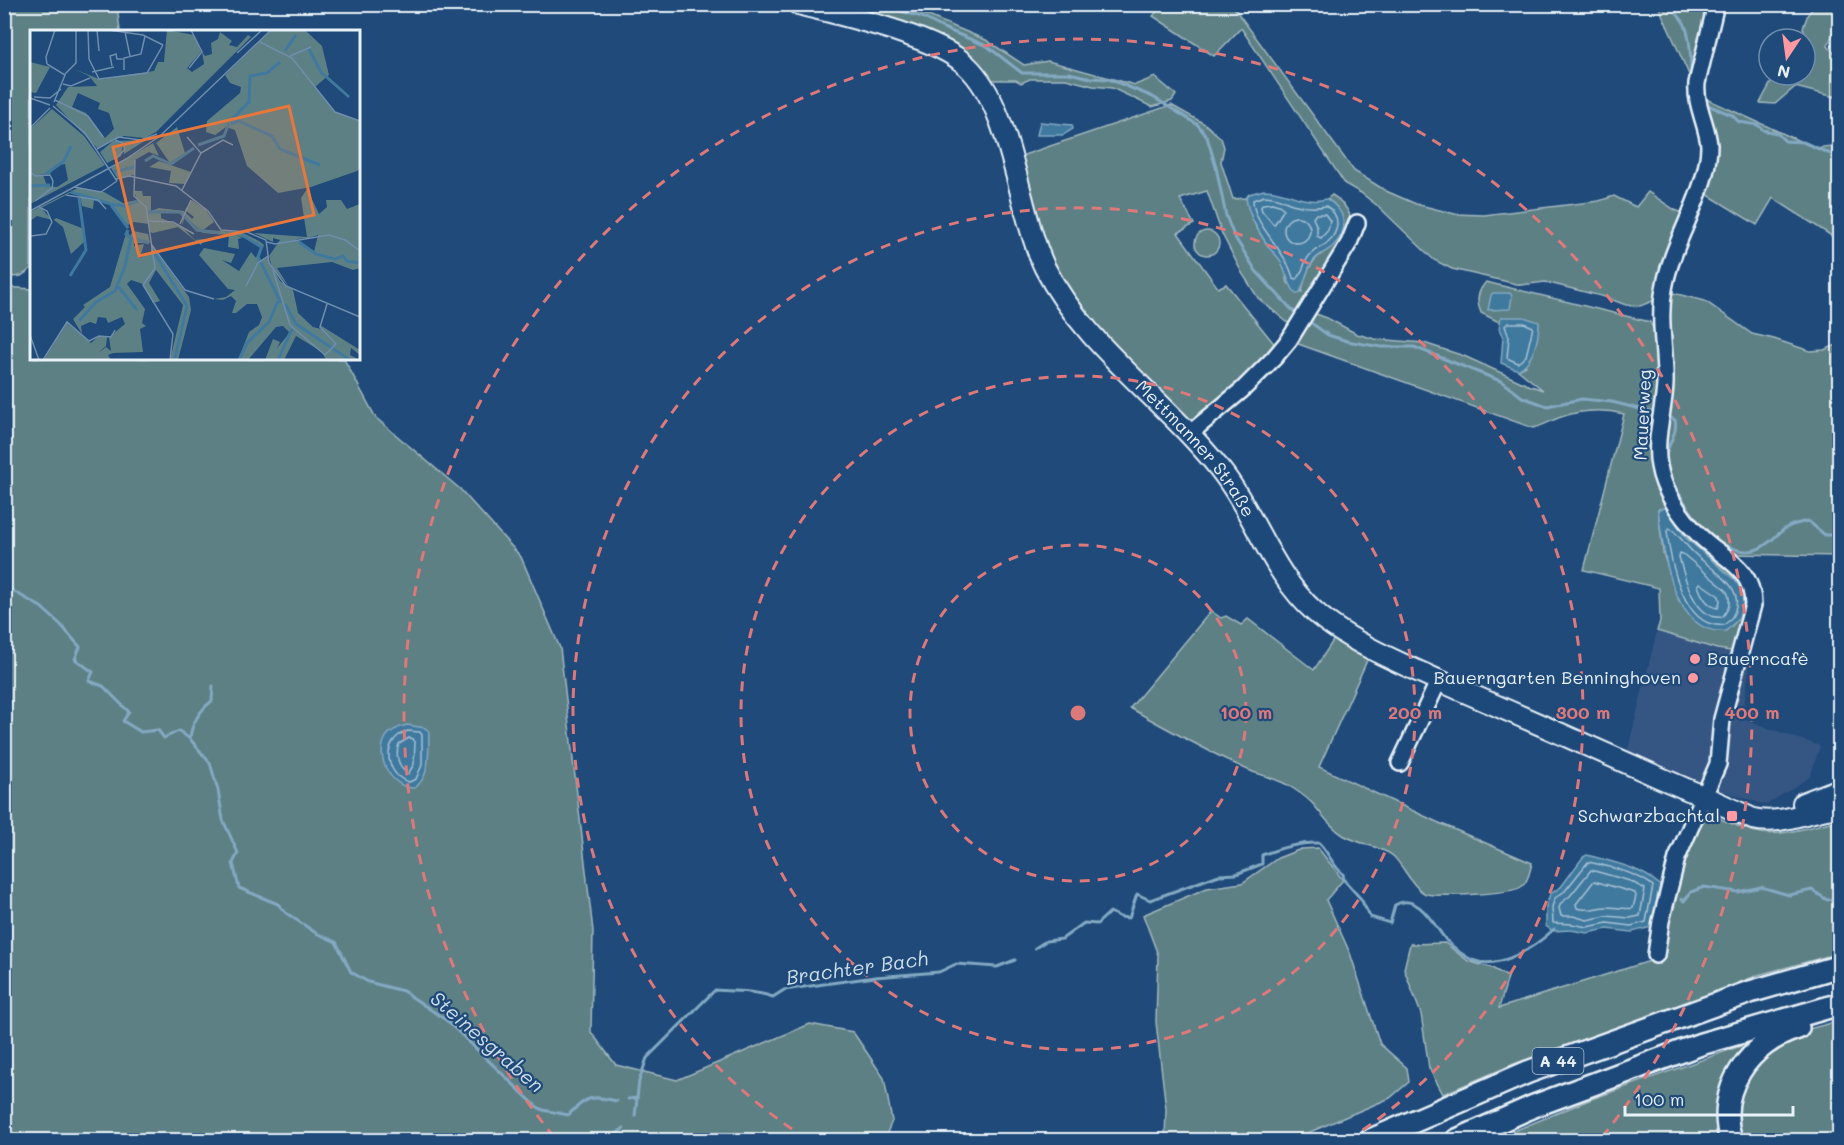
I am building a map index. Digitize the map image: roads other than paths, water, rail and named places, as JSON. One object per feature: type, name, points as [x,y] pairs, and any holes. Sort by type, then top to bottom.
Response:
[{"type":"highway","name":"A 44","points":[[1371,1140],[1528,1072],[1750,992],[1839,966]]},
{"type":"highway","name":"A 44","points":[[1457,1140],[1534,1106],[1701,1044],[1839,1004]]},
{"type":"highway","points":[[1731,1140],[1727,1120],[1727,1103],[1731,1088],[1745,1063],[1757,1050],[1777,1036],[1839,1015]]},
{"type":"main road","name":"Mettmanner Straße","points":[[798,4],[915,38],[955,56],[973,71],[996,111],[1036,246],[1054,284],[1099,342],[1221,470],[1267,549],[1302,599],[1336,629],[1439,681],[1753,819],[1778,822],[1813,810],[1839,805]]},
{"type":"main road","name":"Mettmanner Straße","points":[[1739,812],[1778,812],[1839,789]]},
{"type":"street","name":"Mauerweg","points":[[1705,797],[1718,764],[1722,719],[1748,626],[1753,598],[1750,585],[1740,568],[1698,534],[1671,497],[1658,465],[1665,376],[1660,318],[1669,270],[1705,173],[1709,146],[1696,95],[1716,4]]},
{"type":"street","points":[[1189,434],[1259,375],[1282,349],[1350,243],[1357,223]]},
{"type":"street","points":[[1400,763],[1439,681]]},
{"type":"street","points":[[1656,955],[1661,921],[1677,858],[1705,797]]},
{"type":"water","points":[[1040,122],[1072,125],[1073,129],[1063,135],[1037,135]]},
{"type":"water","points":[[1264,190],[1302,199],[1327,199],[1342,215],[1344,227],[1342,233],[1333,246],[1311,263],[1299,294],[1293,290],[1280,260],[1268,246],[1249,212],[1246,198],[1249,194]]},
{"type":"water","points":[[1493,293],[1510,293],[1512,296],[1510,309],[1488,310]]},
{"type":"water","points":[[1501,317],[1524,317],[1539,322],[1534,350],[1528,362],[1518,370],[1501,363],[1503,337],[1499,329]]},
{"type":"water","points":[[1666,508],[1686,538],[1736,581],[1742,591],[1743,603],[1739,618],[1726,631],[1707,629],[1693,619],[1682,605],[1673,586],[1663,545],[1658,509]]},
{"type":"water","points":[[407,725],[425,728],[429,731],[427,769],[415,788],[407,787],[393,778],[387,771],[382,754],[386,737],[395,729]]},
{"type":"water","points":[[1587,855],[1635,869],[1660,885],[1652,927],[1632,932],[1607,929],[1587,933],[1571,930],[1553,931],[1546,926],[1546,906],[1550,894],[1561,887],[1583,857]]},
{"type":"waterway","points":[[884,4],[922,17],[987,46],[1022,73],[1069,73],[1109,79],[1153,97],[1198,125],[1207,137],[1226,216],[1234,236],[1256,271],[1299,315]]},
{"type":"waterway","points":[[1675,4],[1677,13],[1687,30],[1691,73]]},
{"type":"waterway","points":[[1705,104],[1732,115],[1739,122],[1758,125],[1763,130],[1777,133],[1785,141],[1803,142],[1833,155],[1840,162]]},
{"type":"waterway","points":[[1307,320],[1328,335],[1347,341],[1381,347],[1414,347],[1503,382],[1522,397],[1547,406],[1582,399],[1612,402],[1656,413]]},
{"type":"waterway","points":[[1666,415],[1675,420],[1676,426],[1666,455],[1666,468],[1690,510],[1714,538],[1736,549],[1747,551],[1759,549],[1788,527],[1808,521],[1825,535],[1840,535]]},
{"type":"waterway","name":"Steinesgraben","points":[[4,586],[41,607],[61,625],[80,647],[75,659],[93,672],[89,681],[103,686],[129,712],[123,721],[141,732],[158,730],[164,738],[179,731],[190,739],[210,763],[223,820],[238,853],[233,863],[239,888],[278,904],[286,913],[316,933],[336,942],[351,972],[368,982],[403,991],[446,1020],[536,1106],[543,1110],[568,1115],[590,1099],[617,1101]]},
{"type":"waterway","points":[[190,739],[197,718],[212,701],[213,686]]},
{"type":"waterway","name":"Brachter Bach","points":[[1035,948],[1046,941],[1062,939],[1084,923],[1097,924],[1110,912],[1129,918],[1137,894],[1150,900],[1219,875],[1236,874],[1262,864],[1262,855],[1304,843],[1319,843],[1343,874],[1344,880],[1361,899],[1370,917],[1390,923],[1395,905],[1411,902],[1424,912],[1446,940],[1472,960],[1482,963],[1505,960],[1527,950],[1554,929]]},
{"type":"waterway","name":"Brachter Bach","points":[[1681,899],[1684,901],[1691,892],[1704,887],[1738,892],[1761,887],[1789,895],[1812,890],[1827,900],[1840,898]]},
{"type":"waterway","name":"Brachter Bach","points":[[635,1116],[639,1081],[647,1058],[715,990],[752,992],[773,997],[784,990],[875,977],[939,972],[956,964],[997,967],[1015,960]]},
{"type":"waterway","name":"Steinesgraben","points":[[628,1099],[637,1098]]},
{"type":"waterway","name":"Brachter Bach","points":[[609,1140],[624,1128]]},
{"type":"place","name":"Bauerncafè","points":[[1695,659]]},
{"type":"place","name":"Bauerngarten Benninghoven","points":[[1693,678]]},
{"type":"place","name":"Schwarzbachtal","points":[[1732,816]]}]
